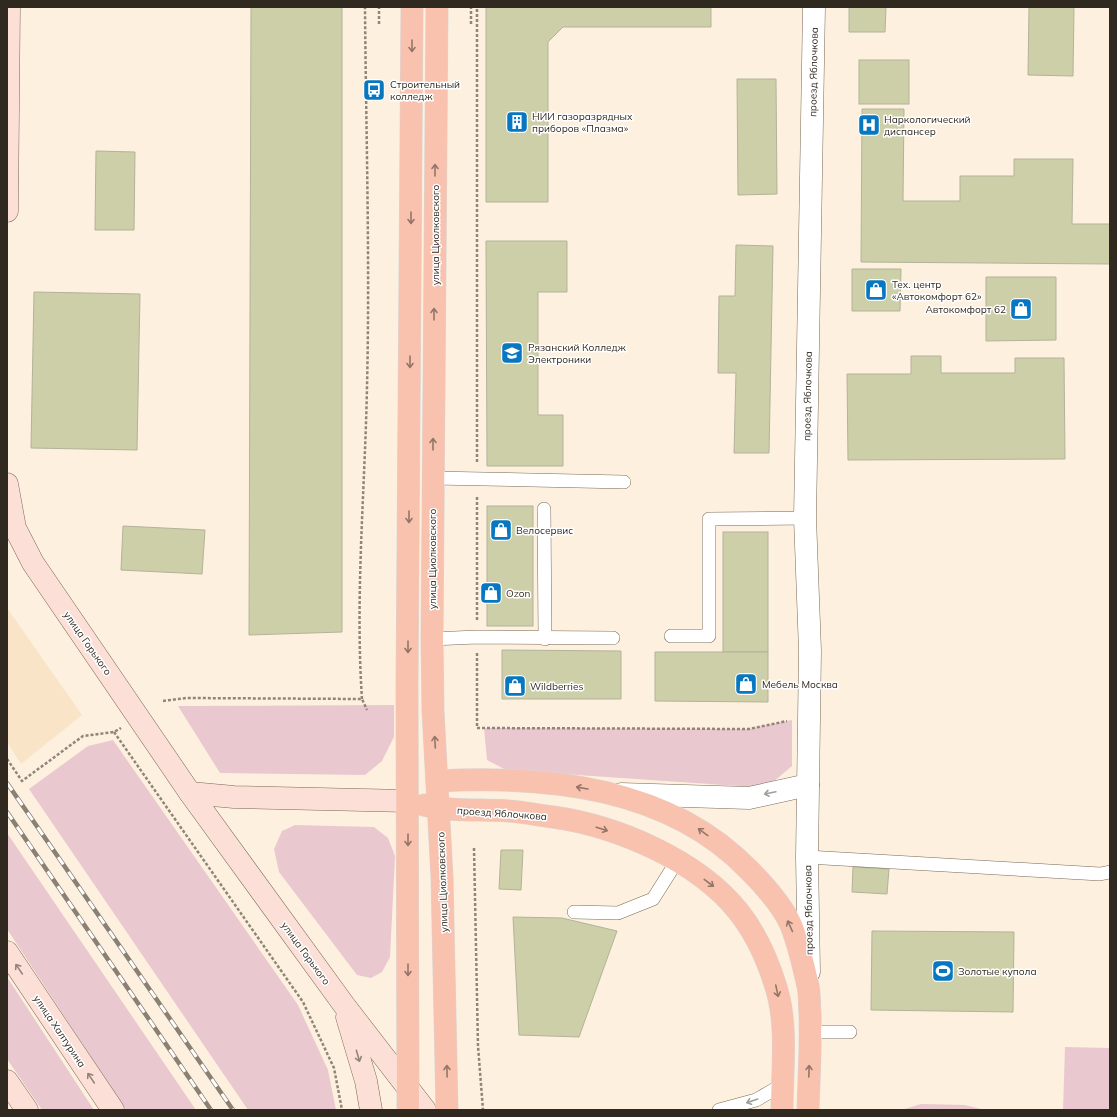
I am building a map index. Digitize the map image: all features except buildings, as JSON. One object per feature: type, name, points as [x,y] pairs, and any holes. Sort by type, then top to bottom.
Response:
[{"type":"main road","points":[[408,1110],[412,7]]},
{"type":"main road","name":"улица Циолковского","points":[[437,7],[432,639],[433,711],[442,877],[447,1110]]},
{"type":"main road","name":"проезд Яблочкова","points":[[437,781],[507,779],[566,786],[612,794],[661,809],[697,827],[733,853],[766,886],[790,925],[809,988],[810,1032],[808,1110]]},
{"type":"main road","points":[[408,801],[437,781]]},
{"type":"main road","name":"проезд Яблочкова","points":[[408,801],[438,809],[509,811],[555,817],[598,827],[639,842],[677,861],[713,886],[738,911],[756,938],[776,987],[782,1025],[782,1110]]},
{"type":"street","points":[[7,211],[9,7]]},
{"type":"street","name":"проезд Яблочкова","points":[[809,988],[807,857],[810,651],[805,518],[814,7]]},
{"type":"street","name":"улица Горького","points":[[7,484],[9,506],[15,528],[33,563],[190,793],[344,1005],[425,1110]]},
{"type":"street","name":"проезд Яблочкова","points":[[612,794],[749,798],[808,784]]},
{"type":"street","points":[[190,793],[234,797],[408,801]]},
{"type":"street","name":"улица Халтурина","points":[[7,952],[113,1110]]},
{"type":"street","points":[[344,1005],[366,1081],[371,1110]]},
{"type":"street","points":[[7,1081],[27,1110]]},
{"type":"lane","points":[[433,478],[624,482]]},
{"type":"lane","points":[[544,509],[545,639]]},
{"type":"lane","points":[[671,636],[709,636],[709,518],[805,518]]},
{"type":"lane","points":[[432,639],[477,637],[545,639],[613,638]]},
{"type":"lane","points":[[807,857],[1100,874],[1110,872]]},
{"type":"lane","points":[[574,912],[618,913],[653,899],[677,861]]},
{"type":"lane","points":[[810,1032],[850,1032]]},
{"type":"lane","points":[[719,1110],[756,1100],[782,1085]]},
{"type":"path","points":[[365,7],[368,175],[367,385],[358,650],[362,699],[367,710]]},
{"type":"path","points":[[379,7],[379,24]]},
{"type":"path","points":[[472,7],[472,24]]},
{"type":"path","points":[[477,7],[477,728],[749,729],[792,720],[810,719]]},
{"type":"path","points":[[163,701],[186,698],[362,699]]},
{"type":"path","points":[[7,759],[22,781],[83,736],[114,732],[123,727]]},
{"type":"path","points":[[114,732],[303,1002],[334,1068],[342,1110]]},
{"type":"path","points":[[474,848],[478,1046],[483,1110]]},
{"type":"shaded area","points":[[7,608],[82,715],[21,764],[7,742]]},
{"type":"shaded area","points":[[394,705],[394,737],[382,761],[365,775],[220,773],[178,706]]},
{"type":"shaded area","points":[[792,720],[792,766],[766,788],[506,770],[487,760],[484,728],[749,729]]},
{"type":"shaded area","points":[[113,740],[298,1005],[328,1070],[336,1110],[248,1110],[29,789],[88,746]]},
{"type":"shaded area","points":[[295,825],[374,827],[388,838],[395,856],[390,957],[382,972],[371,978],[357,975],[279,872],[274,849],[282,831]]},
{"type":"shaded area","points":[[7,833],[196,1110],[126,1110],[7,929]]},
{"type":"shaded area","points":[[7,977],[94,1110],[42,1110],[7,1059]]},
{"type":"shaded area","points":[[1065,1047],[1110,1048],[1110,1110],[1063,1110]]},
{"type":"shaded area","points":[[921,1104],[965,1105],[985,1110],[901,1110]]},
{"type":"railway","points":[[7,783],[233,1110]]},
{"type":"railway","points":[[7,812],[211,1110]]},
{"type":"place","name":"Строительный колледж","points":[[374,90]]},
{"type":"place","name":"НИИ газоразрядных приборов «Плазма»","points":[[517,122]]},
{"type":"place","name":"Наркологический диспансер","points":[[869,125]]},
{"type":"place","name":"Тех. центр «Автокомфорт 62»","points":[[876,290]]},
{"type":"place","name":"Автокомфорт 62","points":[[1021,309]]},
{"type":"place","name":"Рязанский Колледж Электроники","points":[[512,353]]},
{"type":"place","name":"Велосервис","points":[[501,530]]},
{"type":"place","name":"Ozon","points":[[491,593]]},
{"type":"place","name":"Мебель Москва","points":[[746,684]]},
{"type":"place","name":"Wildberries","points":[[515,686]]},
{"type":"place","name":"Золотые купола","points":[[943,971]]}]
